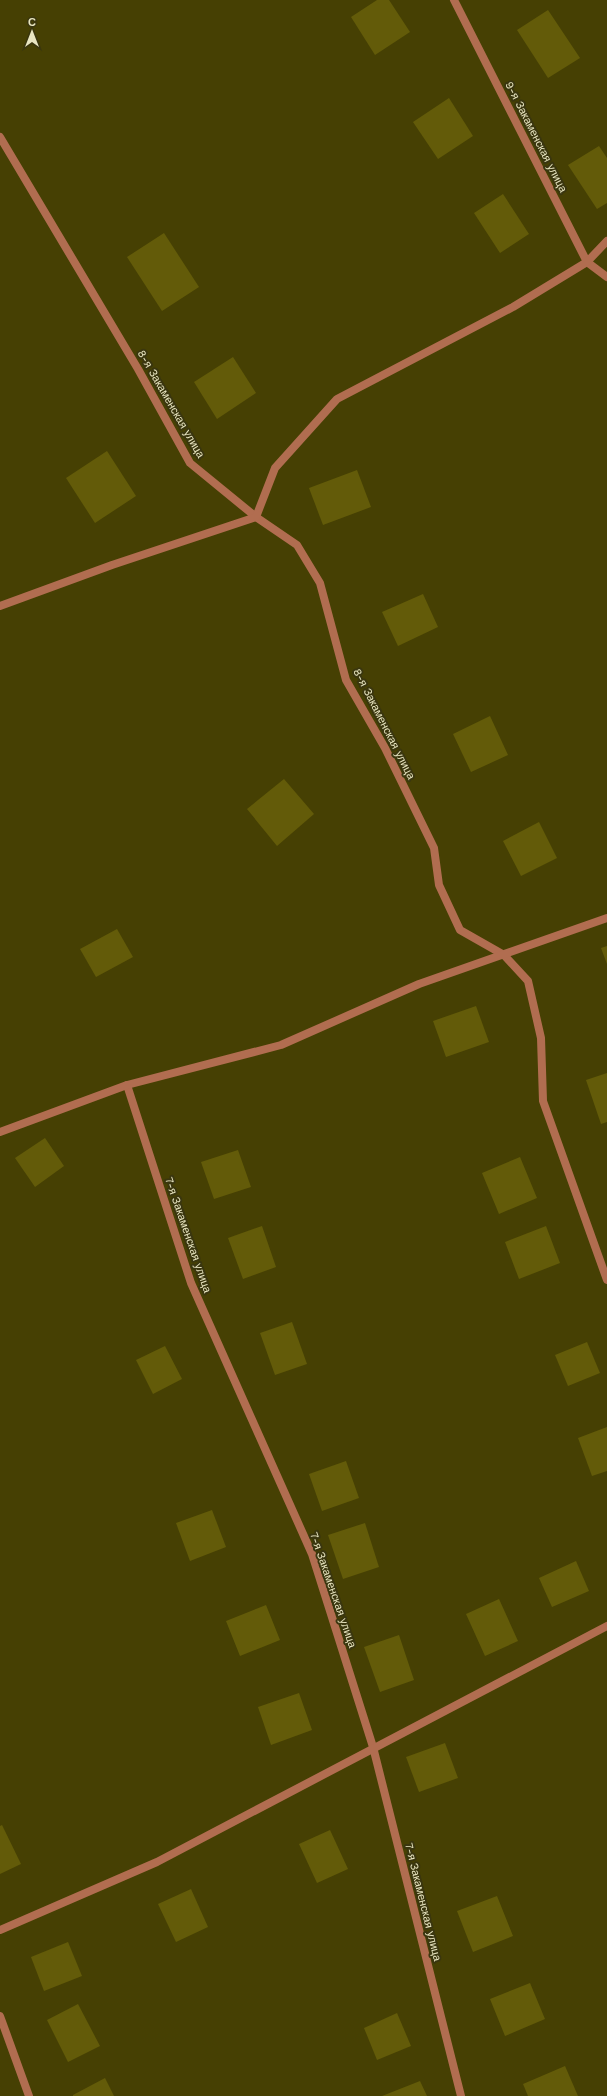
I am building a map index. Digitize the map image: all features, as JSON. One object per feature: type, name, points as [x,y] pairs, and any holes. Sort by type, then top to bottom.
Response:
[{"type":"street","name":"9-я Закаменская улица","points":[[454,0],[587,262],[607,276]]},
{"type":"street","name":"8-я Закаменская улица","points":[[0,137],[138,369],[190,463],[256,517],[297,545],[320,583],[346,680],[386,748],[434,848],[439,885],[460,930],[504,955],[528,981],[541,1038],[543,1101],[607,1280]]},
{"type":"street","points":[[0,606],[112,565],[256,517],[275,468],[337,399],[513,307],[587,262],[607,241]]},
{"type":"street","points":[[0,1132],[128,1085],[281,1045],[419,984],[607,918]]},
{"type":"street","name":"7-я Закаменская улица","points":[[128,1085],[190,1284],[312,1554],[373,1747],[461,2096]]},
{"type":"street","points":[[0,1930],[157,1862],[373,1747],[607,1626]]},
{"type":"street","points":[[0,2016],[29,2096]]},
{"type":"building","points":[[377,0],[389,0],[410,32],[375,55],[351,17]]},
{"type":"building","points":[[548,10],[580,58],[548,78],[517,30]]},
{"type":"building","points":[[449,98],[473,136],[438,159],[413,122]]},
{"type":"building","points":[[599,146],[607,158],[607,203],[597,209],[568,165]]},
{"type":"building","points":[[503,194],[529,234],[500,253],[474,213]]},
{"type":"building","points":[[164,233],[199,287],[162,311],[127,257]]},
{"type":"building","points":[[233,357],[256,393],[217,419],[194,382]]},
{"type":"building","points":[[107,451],[136,496],[95,523],[66,478]]},
{"type":"building","points":[[357,470],[371,507],[323,525],[309,488]]},
{"type":"building","points":[[423,594],[438,627],[398,646],[382,612]]},
{"type":"building","points":[[490,716],[508,755],[471,772],[453,734]]},
{"type":"building","points":[[284,779],[314,814],[277,846],[247,809]]},
{"type":"building","points":[[539,822],[557,858],[521,876],[503,841]]},
{"type":"building","points":[[117,929],[133,957],[96,977],[80,949]]},
{"type":"building","points":[[607,946],[607,964],[601,948]]},
{"type":"building","points":[[476,1006],[489,1042],[446,1057],[433,1021]]},
{"type":"building","points":[[607,1073],[607,1122],[601,1124],[586,1080]]},
{"type":"building","points":[[45,1138],[64,1166],[35,1187],[15,1158]]},
{"type":"building","points":[[238,1150],[251,1187],[214,1199],[201,1162]]},
{"type":"building","points":[[520,1157],[537,1198],[499,1214],[482,1173]]},
{"type":"building","points":[[262,1226],[276,1267],[243,1279],[228,1238]]},
{"type":"building","points":[[546,1226],[560,1263],[519,1279],[505,1242]]},
{"type":"building","points":[[292,1322],[307,1364],[275,1375],[260,1333]]},
{"type":"building","points":[[587,1342],[600,1373],[568,1386],[555,1355]]},
{"type":"building","points":[[165,1346],[182,1379],[153,1394],[136,1360]]},
{"type":"building","points":[[607,1427],[607,1471],[592,1476],[578,1438]]},
{"type":"building","points":[[346,1461],[359,1498],[322,1511],[309,1474]]},
{"type":"building","points":[[212,1510],[226,1547],[190,1561],[176,1523]]},
{"type":"building","points":[[365,1523],[379,1567],[343,1579],[328,1535]]},
{"type":"building","points":[[576,1561],[589,1591],[552,1607],[539,1578]]},
{"type":"building","points":[[499,1599],[518,1641],[485,1656],[466,1614]]},
{"type":"building","points":[[266,1605],[280,1640],[240,1656],[226,1621]]},
{"type":"building","points":[[399,1635],[414,1680],[380,1692],[364,1647]]},
{"type":"building","points":[[299,1693],[312,1730],[271,1745],[258,1707]]},
{"type":"building","points":[[445,1743],[458,1778],[419,1792],[406,1757]]},
{"type":"building","points":[[2,1825],[21,1864],[0,1874],[0,1826]]},
{"type":"building","points":[[330,1830],[348,1869],[317,1883],[299,1844]]},
{"type":"building","points":[[191,1889],[208,1927],[176,1942],[158,1904]]},
{"type":"building","points":[[497,1896],[513,1936],[473,1952],[457,1911]]},
{"type":"building","points":[[68,1942],[82,1976],[44,1991],[31,1957]]},
{"type":"building","points":[[530,1983],[545,2019],[505,2036],[490,1999]]},
{"type":"building","points":[[78,2004],[100,2046],[68,2062],[47,2020]]},
{"type":"building","points":[[397,2013],[411,2046],[377,2060],[364,2028]]},
{"type":"building","points":[[565,2066],[578,2096],[528,2096],[523,2084]]},
{"type":"building","points":[[105,2078],[114,2096],[73,2096],[73,2095]]},
{"type":"building","points":[[420,2081],[427,2096],[382,2096]]}]
